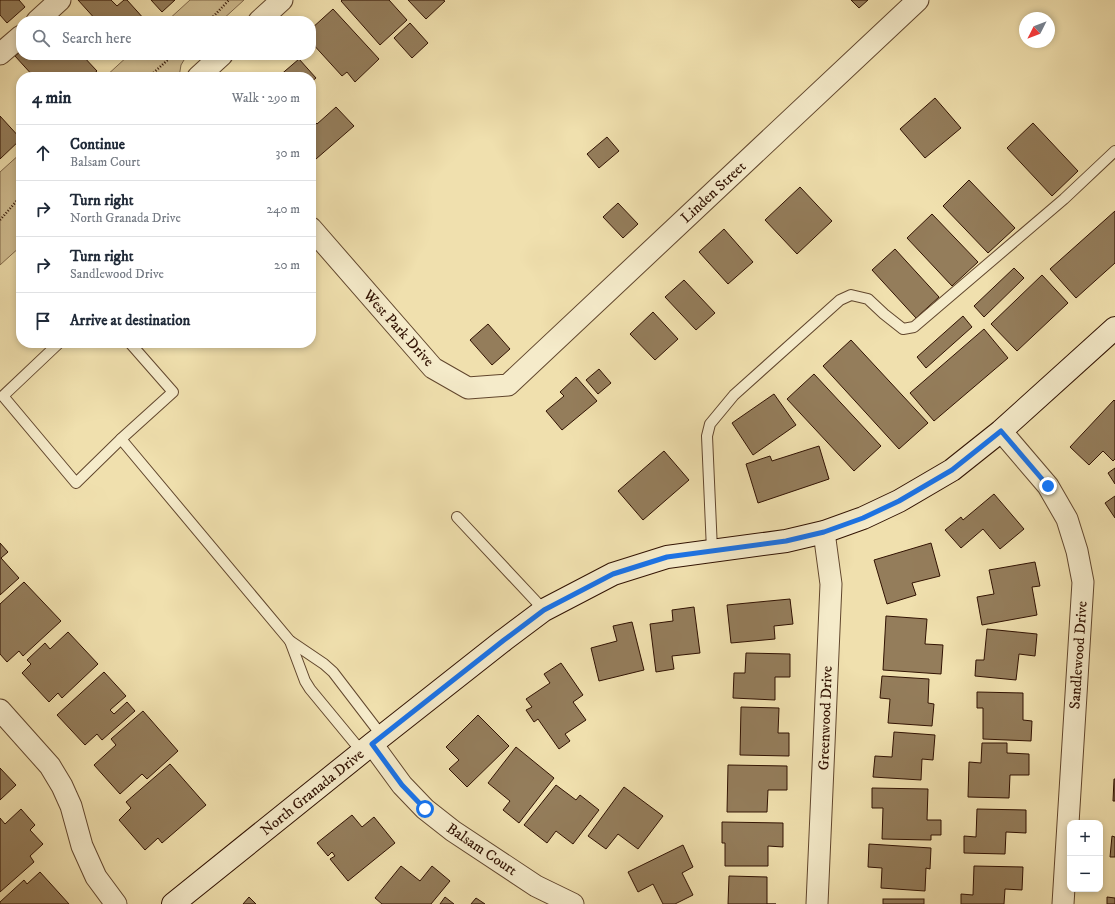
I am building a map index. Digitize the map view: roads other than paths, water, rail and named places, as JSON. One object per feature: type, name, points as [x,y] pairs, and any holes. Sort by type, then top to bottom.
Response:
[{"type":"street","points":[[42,16],[60,0]]},
{"type":"street","points":[[264,16],[282,0]]},
{"type":"street","name":"Linden Street","points":[[508,385],[918,0]]},
{"type":"street","points":[[0,54],[16,40]]},
{"type":"street","points":[[203,72],[217,60]]},
{"type":"street","name":"West Park Drive","points":[[316,234],[433,368],[468,388],[508,385]]},
{"type":"street","name":"North Granada Drive","points":[[173,904],[372,744],[544,610],[613,574],[667,557],[786,541],[824,532],[863,518],[899,501],[952,470],[1001,431],[1115,328]]},
{"type":"street","name":"Sandlewood Drive","points":[[1001,431],[1048,486],[1067,519],[1077,551],[1083,582],[1063,904]]},
{"type":"street","name":"Greenwood Drive","points":[[817,904],[831,584],[824,532]]},
{"type":"street","points":[[0,710],[50,766],[71,806],[82,846],[96,877],[116,904]]},
{"type":"street","name":"Balsam Court","points":[[372,744],[402,785],[425,809],[453,832],[536,886],[573,904]]},
{"type":"lane","points":[[712,550],[707,436],[710,424],[734,396],[840,300],[852,295],[868,299],[903,329],[914,327],[1064,199],[1115,151]]},
{"type":"lane","points":[[54,348],[3,396],[76,483],[121,439],[174,392],[134,348]]},
{"type":"lane","points":[[121,439],[290,641],[324,664],[333,672],[372,744]]},
{"type":"lane","points":[[458,517],[544,610]]},
{"type":"lane","points":[[290,641],[305,681],[372,744]]}]
